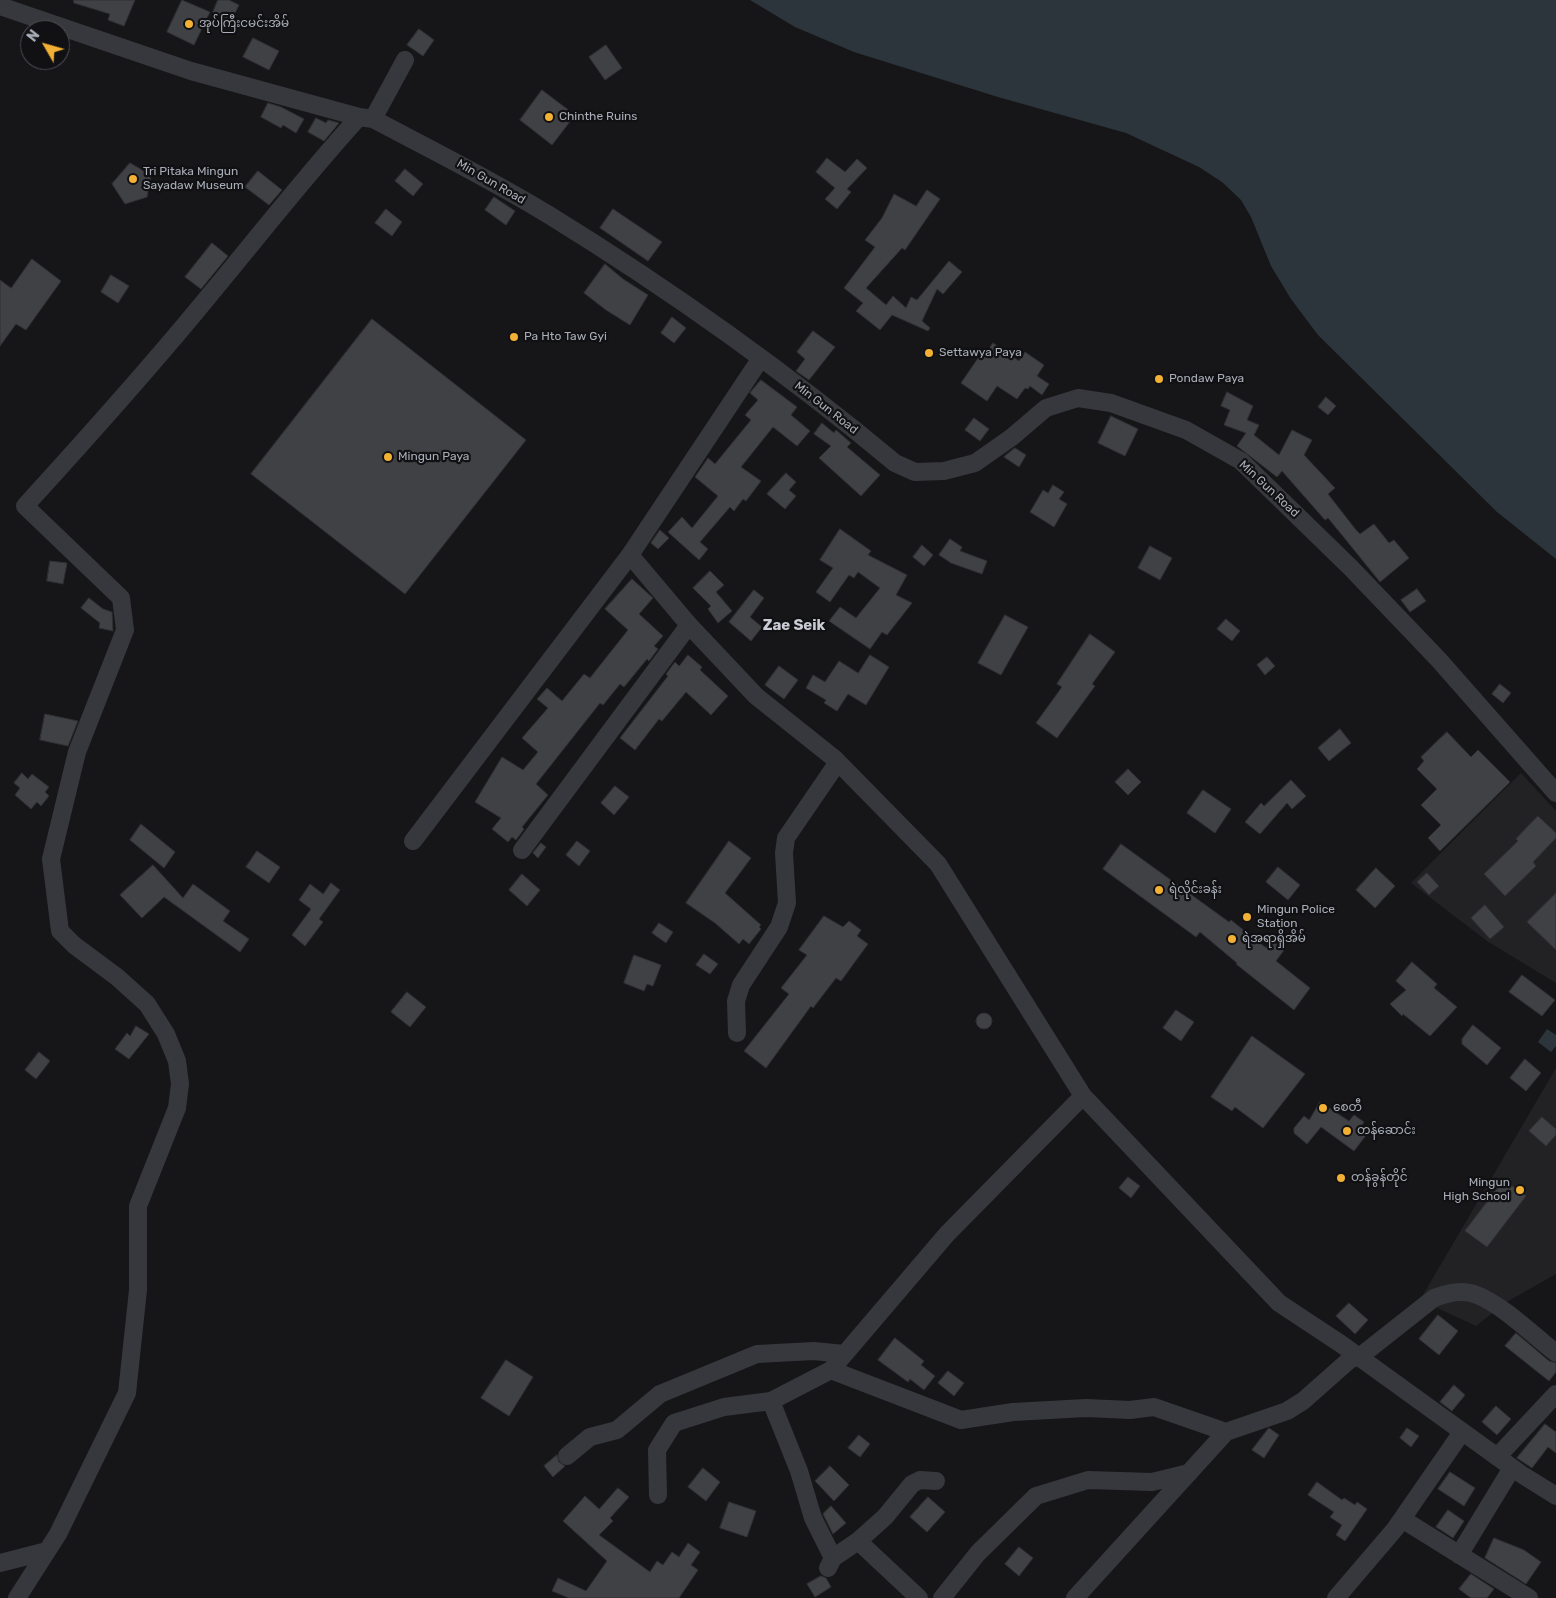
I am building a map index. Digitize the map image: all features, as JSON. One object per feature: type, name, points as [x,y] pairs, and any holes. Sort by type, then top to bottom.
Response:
[{"type":"street","name":"Min Gun Road","points":[[0,6],[191,71],[366,118],[464,166],[548,215],[680,300],[761,358],[895,463],[915,472],[944,471],[975,463],[1012,437],[1046,408],[1078,398],[1111,403],[1186,430],[1241,461],[1344,561],[1439,660],[1556,793]]},
{"type":"street","points":[[18,1598],[58,1534],[127,1393],[138,1290],[138,1206],[177,1108],[180,1084],[176,1061],[166,1034],[147,1004],[117,977],[74,945],[60,931],[51,858],[77,752],[125,630],[121,598],[25,506],[86,439],[207,298],[310,170],[366,118],[405,60]]},
{"type":"street","points":[[413,841],[630,555],[761,358]]},
{"type":"street","points":[[630,555],[689,625],[756,696],[838,762],[938,864],[1083,1096],[1279,1303],[1496,1457],[1556,1496]]},
{"type":"street","points":[[522,850],[689,625]]},
{"type":"street","points":[[737,1033],[736,1001],[741,985],[779,927],[787,903],[784,853],[786,838],[838,762]]},
{"type":"street","points":[[658,1495],[657,1450],[674,1424],[724,1407],[771,1402],[831,1370],[947,1234],[1083,1096]]},
{"type":"street","points":[[1075,1598],[1226,1432],[1286,1411],[1303,1401],[1356,1356],[1434,1298],[1449,1292],[1476,1294],[1494,1304],[1556,1353]]},
{"type":"street","points":[[567,1456],[590,1437],[617,1430],[660,1394],[757,1354],[814,1351],[844,1354]]},
{"type":"street","points":[[831,1370],[961,1420],[1013,1412],[1086,1408],[1130,1410],[1154,1407],[1172,1411],[1226,1432]]},
{"type":"street","points":[[1496,1457],[1556,1394]]},
{"type":"street","points":[[771,1402],[799,1471],[813,1518],[831,1563],[858,1542],[885,1517],[912,1484],[920,1480],[936,1481]]},
{"type":"street","points":[[1336,1598],[1402,1519],[1462,1432]]},
{"type":"street","points":[[1459,1555],[1512,1468]]},
{"type":"street","points":[[942,1598],[978,1552],[1036,1496],[1088,1480],[1152,1482],[1189,1473]]},
{"type":"street","points":[[1402,1519],[1529,1598]]},
{"type":"street","points":[[858,1542],[919,1598]]},
{"type":"street","points":[[0,1563],[47,1552]]},
{"type":"shaded area","points":[[750,0],[1556,0],[1556,559],[1497,512],[1318,335],[1291,299],[1271,266],[1251,217],[1241,200],[1222,182],[1199,167],[1126,133],[998,97],[854,52],[795,27]]},
{"type":"shaded area","points":[[1521,773],[1556,811],[1556,983],[1487,941],[1411,883]]},
{"type":"shaded area","points":[[1547,1029],[1556,1035],[1556,1046],[1551,1052],[1538,1042]]},
{"type":"shaded area","name":"Mingun High School","points":[[1556,1068],[1556,1274],[1505,1303],[1476,1326],[1420,1300]]},
{"type":"building","points":[[74,0],[135,0],[124,26],[108,20],[110,14],[74,3]]},
{"type":"building","points":[[182,0],[210,12],[194,45],[167,32]]},
{"type":"building","points":[[218,0],[229,0],[239,5],[231,21],[213,12]]},
{"type":"building","points":[[419,29],[434,40],[423,56],[407,45]]},
{"type":"building","points":[[253,38],[279,51],[269,70],[243,57]]},
{"type":"building","points":[[606,45],[622,68],[605,80],[589,57]]},
{"type":"building","points":[[542,90],[575,115],[552,145],[520,120]]},
{"type":"building","points":[[268,103],[281,107],[304,119],[296,133],[283,125],[281,128],[261,117]]},
{"type":"building","points":[[316,118],[326,123],[328,120],[339,123],[324,141],[308,132]]},
{"type":"building","points":[[827,158],[845,172],[857,159],[867,168],[847,189],[851,192],[837,209],[825,199],[835,188],[816,172]]},
{"type":"building","name":"Tri Pitaka Mingun Sayadaw Museum","points":[[130,163],[151,175],[147,197],[125,204],[112,184]]},
{"type":"building","points":[[405,169],[423,184],[413,196],[395,181]]},
{"type":"building","points":[[258,171],[282,190],[269,205],[245,187]]},
{"type":"building","points":[[927,190],[940,199],[905,250],[902,248],[866,288],[886,305],[893,296],[906,308],[911,297],[917,300],[949,261],[962,272],[943,294],[937,289],[922,321],[930,328],[928,331],[892,315],[880,330],[856,311],[863,303],[844,288],[875,247],[865,240],[882,218],[894,194],[916,206]]},
{"type":"building","points":[[494,197],[515,211],[506,225],[485,210]]},
{"type":"building","points":[[386,209],[402,222],[392,236],[375,223]]},
{"type":"building","points":[[613,209],[662,242],[648,261],[600,228]]},
{"type":"building","points":[[212,243],[228,256],[201,289],[185,277]]},
{"type":"building","points":[[32,259],[61,281],[26,330],[16,324],[0,346],[0,280],[11,288]]},
{"type":"building","points":[[605,264],[623,279],[648,295],[630,325],[584,293]]},
{"type":"building","points":[[111,275],[129,286],[118,303],[101,292]]},
{"type":"building","points":[[672,317],[686,328],[674,343],[661,333]]},
{"type":"building","name":"Mingun Paya","points":[[372,319],[526,440],[405,594],[251,474]]},
{"type":"building","points":[[813,331],[835,347],[809,380],[796,371],[805,359],[797,352]]},
{"type":"building","points":[[993,343],[1019,361],[1025,352],[1044,365],[1037,376],[1049,384],[1042,395],[1030,386],[1028,389],[1025,388],[1017,399],[997,386],[987,401],[961,383],[985,348],[988,350]]},
{"type":"building","points":[[761,380],[797,407],[791,415],[810,431],[797,446],[773,427],[741,467],[761,481],[746,501],[743,499],[734,511],[730,507],[700,542],[708,549],[699,560],[668,532],[682,517],[692,528],[718,496],[695,477],[708,458],[715,464],[751,420],[745,415],[758,400],[750,393]]},
{"type":"building","points":[[1227,392],[1253,406],[1247,420],[1259,425],[1254,435],[1279,455],[1292,430],[1312,440],[1304,455],[1335,488],[1328,494],[1356,530],[1360,534],[1374,524],[1389,543],[1394,540],[1409,558],[1380,582],[1328,518],[1325,520],[1282,471],[1277,477],[1237,446],[1246,433],[1224,425],[1230,410],[1221,406]]},
{"type":"building","points":[[1326,397],[1336,406],[1328,415],[1318,407]]},
{"type":"building","points":[[1111,416],[1138,429],[1125,456],[1098,443]]},
{"type":"building","points":[[974,418],[989,429],[980,441],[965,430]]},
{"type":"building","points":[[822,423],[834,433],[836,430],[851,443],[847,447],[880,475],[861,496],[819,458],[831,446],[814,434]]},
{"type":"building","points":[[1015,448],[1026,455],[1019,467],[1004,457]]},
{"type":"building","points":[[786,473],[796,482],[789,490],[796,496],[785,509],[767,494]]},
{"type":"building","points":[[1053,485],[1064,492],[1059,499],[1067,504],[1054,527],[1030,512],[1043,490],[1048,493]]},
{"type":"building","points":[[840,529],[871,551],[868,555],[907,575],[896,595],[912,603],[887,635],[882,632],[870,649],[829,621],[840,607],[856,618],[880,588],[858,572],[854,578],[849,575],[830,602],[816,592],[833,568],[820,560]]},
{"type":"building","points":[[660,530],[669,538],[658,549],[651,543]]},
{"type":"building","points":[[950,539],[962,547],[960,551],[987,561],[982,574],[951,563],[939,555]]},
{"type":"building","points":[[922,545],[933,555],[924,566],[913,557]]},
{"type":"building","points":[[1150,546],[1172,558],[1160,580],[1138,568]]},
{"type":"building","points":[[50,561],[67,563],[63,584],[47,581]]},
{"type":"building","points":[[710,571],[724,585],[716,592],[732,611],[718,623],[708,609],[711,606],[693,588]]},
{"type":"building","points":[[632,579],[653,598],[639,614],[663,636],[654,646],[658,649],[649,661],[647,659],[624,687],[620,684],[603,705],[600,703],[536,784],[548,795],[522,827],[524,829],[516,840],[512,837],[508,842],[492,829],[501,818],[475,802],[502,757],[523,770],[538,752],[522,738],[548,708],[537,699],[547,688],[562,701],[584,674],[590,678],[628,630],[605,609]]},
{"type":"building","points":[[1417,589],[1426,601],[1410,612],[1401,600]]},
{"type":"building","points":[[754,590],[764,598],[750,617],[762,627],[751,641],[729,622]]},
{"type":"building","points":[[89,598],[103,609],[112,612],[113,631],[99,628],[100,623],[81,608]]},
{"type":"building","points":[[1005,615],[1028,627],[1001,675],[978,663]]},
{"type":"building","points":[[1226,619],[1240,631],[1232,641],[1217,629]]},
{"type":"building","points":[[1090,634],[1115,652],[1092,684],[1095,686],[1057,738],[1036,723],[1062,687],[1057,684]]},
{"type":"building","points":[[688,655],[702,667],[700,670],[728,696],[711,715],[686,692],[662,721],[659,719],[635,750],[620,738],[668,676],[666,674],[675,662],[679,666]]},
{"type":"building","points":[[870,655],[889,667],[866,705],[848,694],[837,711],[824,703],[826,700],[806,688],[813,675],[825,682],[839,661],[858,673]]},
{"type":"building","points":[[1267,657],[1275,666],[1265,675],[1257,665]]},
{"type":"building","points":[[779,666],[798,680],[784,699],[765,685]]},
{"type":"building","points":[[1500,684],[1511,693],[1503,703],[1492,694]]},
{"type":"building","points":[[45,714],[78,721],[68,746],[40,740]]},
{"type":"building","points":[[1340,729],[1351,743],[1329,761],[1318,748]]},
{"type":"building","points":[[1447,732],[1471,757],[1478,750],[1510,782],[1440,851],[1428,838],[1441,825],[1421,805],[1437,789],[1417,769],[1424,761],[1421,757]]},
{"type":"building","points":[[1128,769],[1141,782],[1128,795],[1115,782]]},
{"type":"building","points":[[22,773],[28,779],[32,774],[49,787],[45,792],[49,796],[41,806],[37,802],[31,809],[15,795],[20,788],[14,783]]},
{"type":"building","points":[[1291,780],[1306,796],[1292,809],[1287,803],[1260,834],[1245,822],[1261,803],[1264,806]]},
{"type":"building","points":[[615,786],[629,797],[614,815],[601,803]]},
{"type":"building","points":[[1203,790],[1231,809],[1215,833],[1187,813]]},
{"type":"building","points":[[1538,816],[1556,833],[1556,838],[1533,862],[1536,866],[1505,896],[1484,874],[1518,841],[1516,839]]},
{"type":"building","points":[[141,824],[175,852],[164,868],[130,840]]},
{"type":"building","points":[[577,841],[590,851],[579,866],[566,855]]},
{"type":"building","points":[[729,841],[751,858],[725,893],[761,925],[759,927],[761,929],[749,944],[743,939],[739,944],[715,923],[686,903]]},
{"type":"building","points":[[541,843],[546,847],[538,858],[533,853]]},
{"type":"building","points":[[1121,844],[1229,922],[1231,920],[1266,948],[1271,940],[1284,950],[1276,961],[1310,988],[1294,1010],[1236,964],[1200,932],[1196,937],[1103,869]]},
{"type":"building","points":[[257,851],[280,867],[269,883],[246,867]]},
{"type":"building","points":[[153,865],[183,898],[193,884],[230,911],[223,921],[249,939],[240,952],[164,897],[142,918],[120,895]]},
{"type":"building","points":[[1278,867],[1300,885],[1288,900],[1266,882]]},
{"type":"building","points":[[1376,868],[1395,886],[1375,908],[1356,890]]},
{"type":"building","points":[[1427,873],[1439,886],[1429,895],[1417,882]]},
{"type":"building","points":[[522,874],[540,890],[527,906],[509,890]]},
{"type":"building","points":[[331,883],[340,890],[319,919],[323,922],[305,946],[292,935],[311,909],[299,900],[310,884],[323,894]]},
{"type":"building","points":[[1556,893],[1556,950],[1527,922]]},
{"type":"building","points":[[1485,905],[1504,927],[1490,939],[1471,918]]},
{"type":"building","points":[[824,916],[843,927],[849,921],[861,930],[857,936],[868,944],[841,981],[836,978],[813,1008],[811,1006],[766,1068],[744,1051],[789,994],[781,988],[807,955],[799,950]]},
{"type":"building","points":[[659,923],[673,932],[666,943],[652,933]]},
{"type":"building","points":[[704,954],[718,964],[710,974],[696,965]]},
{"type":"building","points":[[634,955],[661,965],[653,986],[647,984],[644,991],[624,983]]},
{"type":"building","points":[[1412,962],[1437,984],[1434,988],[1457,1007],[1430,1036],[1403,1014],[1402,1016],[1390,1004],[1406,990],[1396,981]]},
{"type":"building","points":[[1522,975],[1555,1000],[1542,1016],[1509,992]]},
{"type":"building","points":[[407,992],[426,1007],[410,1027],[391,1012]]},
{"type":"building","points":[[1176,1010],[1194,1022],[1181,1041],[1163,1028]]},
{"type":"building","points":[[984,1013],[990,1015],[992,1021],[990,1027],[984,1029],[978,1027],[976,1021],[978,1015]]},
{"type":"building","points":[[1473,1025],[1501,1048],[1487,1065],[1462,1044],[1462,1039]]},
{"type":"building","points":[[136,1026],[149,1034],[129,1059],[115,1049],[127,1033],[130,1036]]},
{"type":"building","points":[[1252,1036],[1305,1074],[1263,1128],[1235,1107],[1232,1111],[1211,1097]]},
{"type":"building","points":[[39,1052],[50,1061],[36,1079],[25,1070]]},
{"type":"building","points":[[1525,1059],[1541,1073],[1526,1091],[1510,1078]]},
{"type":"building","points":[[1320,1102],[1349,1121],[1354,1115],[1364,1122],[1360,1128],[1367,1134],[1354,1151],[1321,1127],[1307,1144],[1294,1133],[1294,1128],[1304,1116],[1309,1120]]},
{"type":"building","points":[[1542,1117],[1556,1129],[1556,1135],[1546,1146],[1529,1131]]},
{"type":"building","points":[[1128,1177],[1140,1186],[1131,1198],[1119,1188]]},
{"type":"building","points":[[1504,1180],[1526,1196],[1487,1247],[1465,1231]]},
{"type":"building","points":[[1349,1303],[1368,1320],[1355,1334],[1336,1316]]},
{"type":"building","points":[[1438,1315],[1458,1331],[1439,1355],[1419,1339]]},
{"type":"building","points":[[1516,1333],[1549,1361],[1556,1363],[1556,1372],[1549,1381],[1505,1346]]},
{"type":"building","points":[[895,1338],[924,1361],[921,1365],[935,1376],[924,1390],[910,1379],[908,1382],[878,1360]]},
{"type":"building","points":[[506,1360],[533,1377],[509,1416],[481,1398]]},
{"type":"building","points":[[948,1371],[964,1383],[954,1396],[938,1383]]},
{"type":"building","points":[[1454,1385],[1465,1395],[1452,1411],[1440,1402]]},
{"type":"building","points":[[1496,1406],[1511,1419],[1497,1435],[1482,1422]]},
{"type":"building","points":[[1545,1424],[1556,1432],[1556,1453],[1548,1447],[1532,1468],[1517,1458]]},
{"type":"building","points":[[1269,1428],[1279,1435],[1264,1458],[1252,1450]]},
{"type":"building","points":[[1407,1428],[1419,1436],[1411,1447],[1400,1438]]},
{"type":"building","points":[[859,1435],[870,1444],[860,1457],[848,1448]]},
{"type":"building","points":[[557,1455],[559,1462],[565,1466],[553,1477],[544,1466]]},
{"type":"building","points":[[830,1466],[849,1485],[834,1501],[815,1481]]},
{"type":"building","points":[[703,1468],[720,1482],[706,1501],[688,1487]]},
{"type":"building","points":[[1450,1472],[1475,1488],[1464,1506],[1438,1489]]},
{"type":"building","points":[[1317,1482],[1342,1500],[1344,1498],[1355,1505],[1357,1502],[1367,1509],[1345,1541],[1336,1535],[1342,1525],[1330,1517],[1334,1512],[1308,1495]]},
{"type":"building","points":[[618,1488],[629,1497],[610,1518],[613,1521],[599,1535],[650,1572],[657,1561],[663,1565],[672,1552],[679,1557],[688,1543],[700,1552],[691,1565],[698,1570],[679,1598],[569,1598],[552,1591],[558,1578],[586,1591],[607,1561],[563,1521],[585,1496],[599,1509]]},
{"type":"building","points":[[928,1497],[945,1512],[927,1532],[910,1517]]},
{"type":"building","points":[[729,1502],[756,1511],[747,1537],[720,1528]]},
{"type":"building","points":[[831,1506],[846,1523],[833,1534],[823,1514]]},
{"type":"building","points":[[1448,1510],[1464,1521],[1453,1538],[1436,1527]]},
{"type":"building","points":[[1494,1538],[1524,1550],[1541,1562],[1526,1584],[1485,1558]]},
{"type":"building","points":[[1019,1547],[1033,1558],[1019,1576],[1005,1564]]},
{"type":"building","points":[[1471,1574],[1494,1589],[1487,1598],[1471,1598],[1459,1589]]},
{"type":"building","points":[[821,1576],[826,1578],[831,1587],[815,1597],[807,1584]]},
{"type":"place","name":"အုပ်ကြီးငမင်းအိမ်","points":[[189,24]]},
{"type":"place","name":"Chinthe Ruins","points":[[549,117]]},
{"type":"place","name":"Tri Pitaka Mingun Sayadaw Museum","points":[[133,179]]},
{"type":"place","name":"Pa Hto Taw Gyi","points":[[514,337]]},
{"type":"place","name":"Settawya Paya","points":[[929,353]]},
{"type":"place","name":"Pondaw Paya","points":[[1159,379]]},
{"type":"place","name":"Mingun Paya","points":[[388,457]]},
{"type":"place","name":"ရဲလိုင်းခန်း","points":[[1159,890]]},
{"type":"place","name":"Mingun Police Station","points":[[1247,917]]},
{"type":"place","name":"ရဲအရာရှိအိမ်","points":[[1232,939]]},
{"type":"place","name":"စေတီ","points":[[1323,1108]]},
{"type":"place","name":"တန်ဆောင်း","points":[[1347,1131]]},
{"type":"place","name":"တန်ခွန်တိုင်","points":[[1341,1178]]},
{"type":"place","name":"Mingun High School","points":[[1520,1190]]},
{"type":"district","name":"Zae Seik","points":[[794,626]]}]
